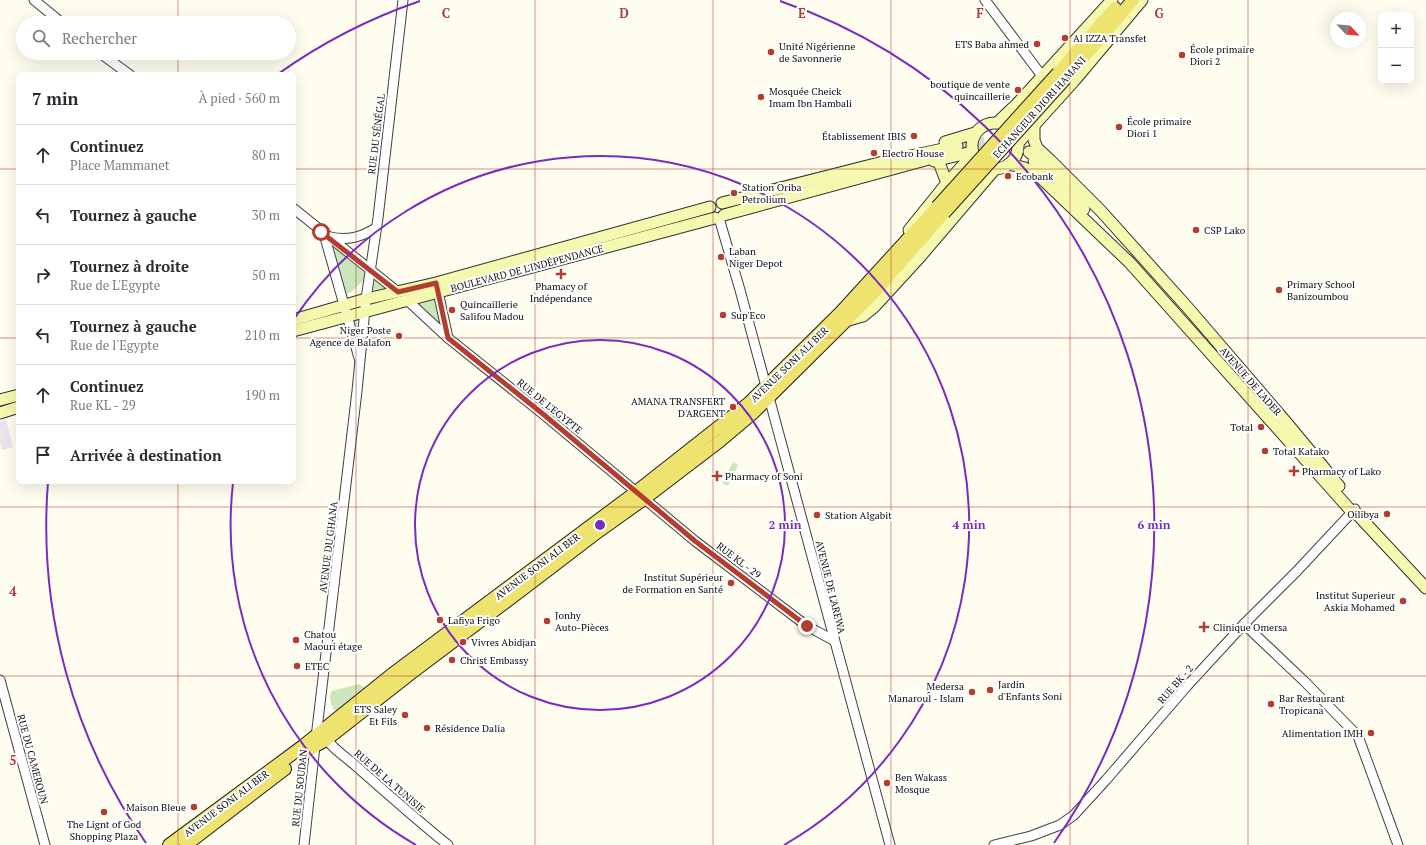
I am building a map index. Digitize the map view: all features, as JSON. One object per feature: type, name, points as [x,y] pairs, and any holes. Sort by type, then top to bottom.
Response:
[{"type":"main road","points":[[998,122],[1112,0]]},
{"type":"main road","name":"ECHANGEUR DIORI HAMANI","points":[[1062,76],[1122,0]]},
{"type":"main road","name":"ECHANGEUR DIORI HAMANI","points":[[940,210],[1133,0]]},
{"type":"main road","points":[[1018,143],[1142,0]]},
{"type":"main road","points":[[998,122],[1012,129],[1018,143],[1018,151],[1015,158],[1009,164],[1002,168],[995,169],[985,167],[980,164],[973,153],[972,139],[975,133],[985,124],[998,122]]},
{"type":"main road","points":[[1031,152],[1034,140],[1034,126]]},
{"type":"main road","name":"BOULEVARD DE L'INDÉPENDANCE","points":[[296,319],[366,299],[398,292],[437,287],[719,217],[882,168],[975,133]]},
{"type":"main road","name":"AVENUE DE L'ADER","points":[[1018,143],[1029,144],[1031,152],[1037,163],[1117,242],[1128,256],[1130,263]]},
{"type":"main road","name":"BOULEVARD DE L'INDÉPENDANCE","points":[[722,203],[882,168],[957,149]]},
{"type":"main road","name":"AVENUE DE L'ADER","points":[[1031,152],[1049,167],[1118,238],[1139,254],[1286,422],[1355,511]]},
{"type":"main road","name":"AVENUE SONI ALI BER","points":[[843,317],[845,302],[850,295],[915,223],[947,182],[973,153]]},
{"type":"main road","name":"BOULEVARD DE L'INDÉPENDANCE","points":[[882,168],[938,160],[973,153]]},
{"type":"main road","points":[[938,160],[947,182]]},
{"type":"main road","name":"AVENUE DE L'ADER","points":[[1009,164],[1038,174],[1130,263],[1426,588]]},
{"type":"main road","name":"AVENUE SONI ALI BER","points":[[843,317],[863,316],[874,307],[919,258],[995,169]]},
{"type":"main road","points":[[714,203],[722,203],[726,208],[719,217],[710,213],[710,207],[714,203]]},
{"type":"main road","name":"BOULEVARD DE L'INDÉPENDANCE","points":[[296,330],[406,300],[437,287],[710,207]]},
{"type":"main road","name":"AVENUE SONI ALI BER","points":[[169,845],[405,678],[598,531],[640,495],[720,441],[843,317],[940,210]]},
{"type":"main road","points":[[0,400],[16,396]]},
{"type":"main road","points":[[0,413],[16,408]]},
{"type":"main road","name":"AVENUE SONI ALI BER","points":[[186,845],[283,765]]},
{"type":"street","points":[[34,0],[53,16]]},
{"type":"street","name":"RUE DU SÉNÉGAL","points":[[371,271],[403,0]]},
{"type":"street","points":[[984,0],[1042,76]]},
{"type":"street","points":[[110,60],[126,72]]},
{"type":"street","points":[[296,210],[398,292]]},
{"type":"street","name":"AVENUE DE L'AREWA","points":[[719,217],[820,583],[833,640],[890,845]]},
{"type":"street","points":[[326,235],[346,239],[357,238],[376,228]]},
{"type":"street","name":"AVENUE DU GHANA","points":[[326,235],[360,363]]},
{"type":"street","name":"AVENUE DU GHANA","points":[[320,737],[366,299],[371,271]]},
{"type":"street","points":[[437,287],[448,338]]},
{"type":"street","points":[[406,300],[448,338]]},
{"type":"street","name":"RUE DE L'EGYPTE","points":[[448,338],[640,495]]},
{"type":"street","name":"RUE KL - 29","points":[[640,495],[695,541],[807,626],[833,640]]},
{"type":"street","name":"RUE BK - 2","points":[[994,845],[1031,836],[1060,825],[1074,815],[1187,686],[1244,624],[1355,511]]},
{"type":"street","points":[[1244,624],[1304,681],[1358,736],[1398,845]]},
{"type":"street","name":"RUE DU CAMEROUN","points":[[0,680],[45,845]]},
{"type":"street","name":"RUE DU SOUDAN","points":[[304,845],[320,737]]},
{"type":"street","name":"RUE DE LA TUNISIE","points":[[320,737],[448,845]]},
{"type":"shaded area","points":[[6,420],[13,447],[2,450],[0,443],[0,422]]},
{"type":"green space","points":[[335,248],[368,276],[350,293],[345,294]]},
{"type":"green space","points":[[373,278],[385,288],[372,290]]},
{"type":"green space","points":[[436,299],[441,323],[437,325],[418,305]]},
{"type":"green space","points":[[733,462],[738,465],[728,486],[722,483]]},
{"type":"green space","points":[[359,684],[364,688],[338,711],[334,710],[330,698],[332,691]]},
{"type":"tunnel","points":[[957,146],[994,142],[1010,145],[1029,152]]},
{"type":"place","name":"Al IZZA Transfet","points":[[1065,38]]},
{"type":"place","name":"ETS Baba ahmed","points":[[1037,44]]},
{"type":"place","name":"Unité Nigérienne de Savonnerie","points":[[771,52]]},
{"type":"place","name":"École primaire Diori 2","points":[[1182,55]]},
{"type":"place","name":"boutique de vente quincaillerie","points":[[1018,90]]},
{"type":"place","name":"Mosquée Cheick Imam Ibn Hambali","points":[[761,97]]},
{"type":"place","name":"École primaire Diori 1","points":[[1119,127]]},
{"type":"place","name":"Établissement IBIS","points":[[914,136]]},
{"type":"place","name":"Electro House","points":[[874,153]]},
{"type":"place","name":"Ecobank","points":[[1008,176]]},
{"type":"place","name":"Station Oriba Petrolium","points":[[734,193]]},
{"type":"place","name":"CSP Lako","points":[[1196,230]]},
{"type":"place","name":"Laban Niger Depot","points":[[721,257]]},
{"type":"place","name":"Phamacy of Indépendance","points":[[561,274]]},
{"type":"place","name":"Primary School Banizoumbou","points":[[1279,290]]},
{"type":"place","name":"Quincaillerie Salifou Madou","points":[[452,310]]},
{"type":"place","name":"Sup'Eco","points":[[723,315]]},
{"type":"place","name":"Niger Poste Agence de Balafon","points":[[399,336]]},
{"type":"place","name":"AMANA TRANSFERT D'ARGENT","points":[[733,407]]},
{"type":"place","name":"Total","points":[[1261,427]]},
{"type":"place","name":"Total Katako","points":[[1265,451]]},
{"type":"place","name":"Pharmacy of Lako","points":[[1294,471]]},
{"type":"place","name":"Pharmacy of Soni","points":[[717,476]]},
{"type":"place","name":"Oilibya","points":[[1387,514]]},
{"type":"place","name":"Station Algabit","points":[[817,515]]},
{"type":"place","name":"Institut Supérieur de Formation en Santé","points":[[731,583]]},
{"type":"place","name":"Institut Superieur Askia Mohamed","points":[[1403,601]]},
{"type":"place","name":"Lafiya Frigo","points":[[440,620]]},
{"type":"place","name":"Jonhy Auto-Pièces","points":[[547,621]]},
{"type":"place","name":"Clinique Omersa","points":[[1204,627]]},
{"type":"place","name":"Chatou Maouri étage","points":[[296,640]]},
{"type":"place","name":"Vivres Abidjan","points":[[463,642]]},
{"type":"place","name":"Christ Embassy","points":[[452,660]]},
{"type":"place","name":"ETEC","points":[[297,666]]},
{"type":"place","name":"Jardin d'Enfants Soni","points":[[990,690]]},
{"type":"place","name":"Medersa Manaroul - Islam","points":[[972,692]]},
{"type":"place","name":"Bar Restaurant Tropicana","points":[[1271,704]]},
{"type":"place","name":"ETS Saley Et Fils","points":[[405,715]]},
{"type":"place","name":"Résidence Dalia","points":[[427,728]]},
{"type":"place","name":"Alimentation IMH","points":[[1371,733]]},
{"type":"place","name":"Ben Wakass Mosque","points":[[887,783]]},
{"type":"place","name":"Maison Bleue","points":[[194,807]]},
{"type":"place","name":"The Lignt of God Shopping Plaza","points":[[104,812]]},
{"type":"route","points":[[321,232],[398,292],[436,283],[448,338],[543,414],[695,541],[807,626]]}]
